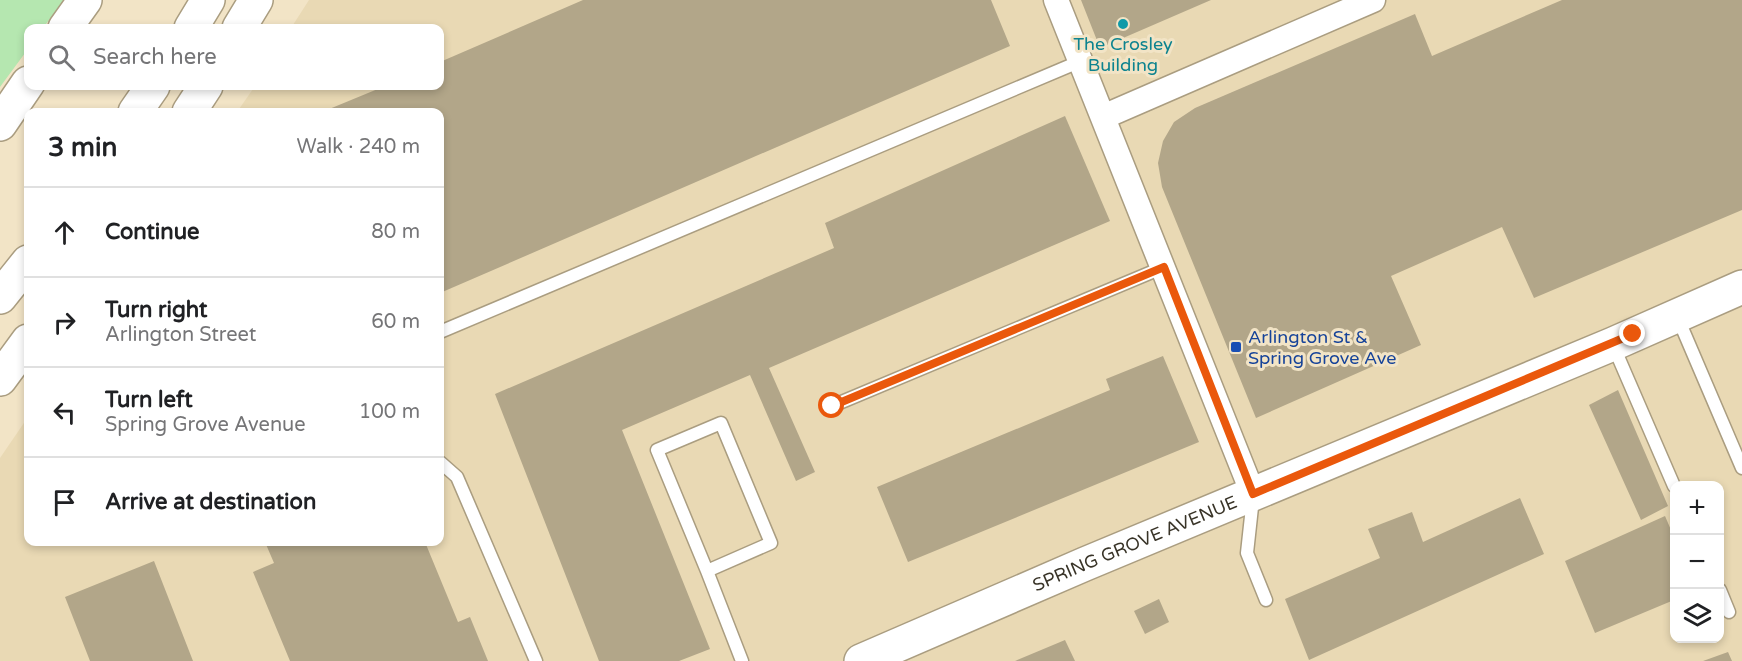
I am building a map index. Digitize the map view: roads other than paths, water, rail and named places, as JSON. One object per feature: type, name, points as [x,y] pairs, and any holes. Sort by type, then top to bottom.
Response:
[{"type":"main road","points":[[68,24],[84,0]]},
{"type":"main road","points":[[193,24],[208,0]]},
{"type":"main road","points":[[241,24],[256,0]]},
{"type":"main road","points":[[0,124],[24,88]]},
{"type":"main road","points":[[138,108],[150,90]]},
{"type":"main road","points":[[192,108],[203,90]]},
{"type":"main road","points":[[0,297],[24,267]]},
{"type":"main road","name":"SPRING GROVE AVENUE","points":[[861,661],[1085,564],[1613,344],[1742,287]]},
{"type":"main road","points":[[0,379],[24,346]]},
{"type":"street","points":[[1056,0],[1253,494]]},
{"type":"street","points":[[1103,117],[1373,0]]},
{"type":"lane","points":[[444,330],[1081,61]]},
{"type":"lane","points":[[832,406],[1164,267]]},
{"type":"lane","points":[[1676,315],[1742,468]]},
{"type":"lane","points":[[1613,344],[1672,481]]},
{"type":"lane","points":[[707,571],[771,543],[721,423],[657,450],[742,661]]},
{"type":"lane","points":[[444,466],[457,477],[536,661]]},
{"type":"lane","points":[[1253,494],[1247,554],[1266,600]]},
{"type":"lane","points":[[1724,601],[1729,612]]},
{"type":"place","name":"The Crosley Building","points":[[1123,24]]},
{"type":"place","name":"Arlington St & Spring Grove Ave","points":[[1236,347]]}]
